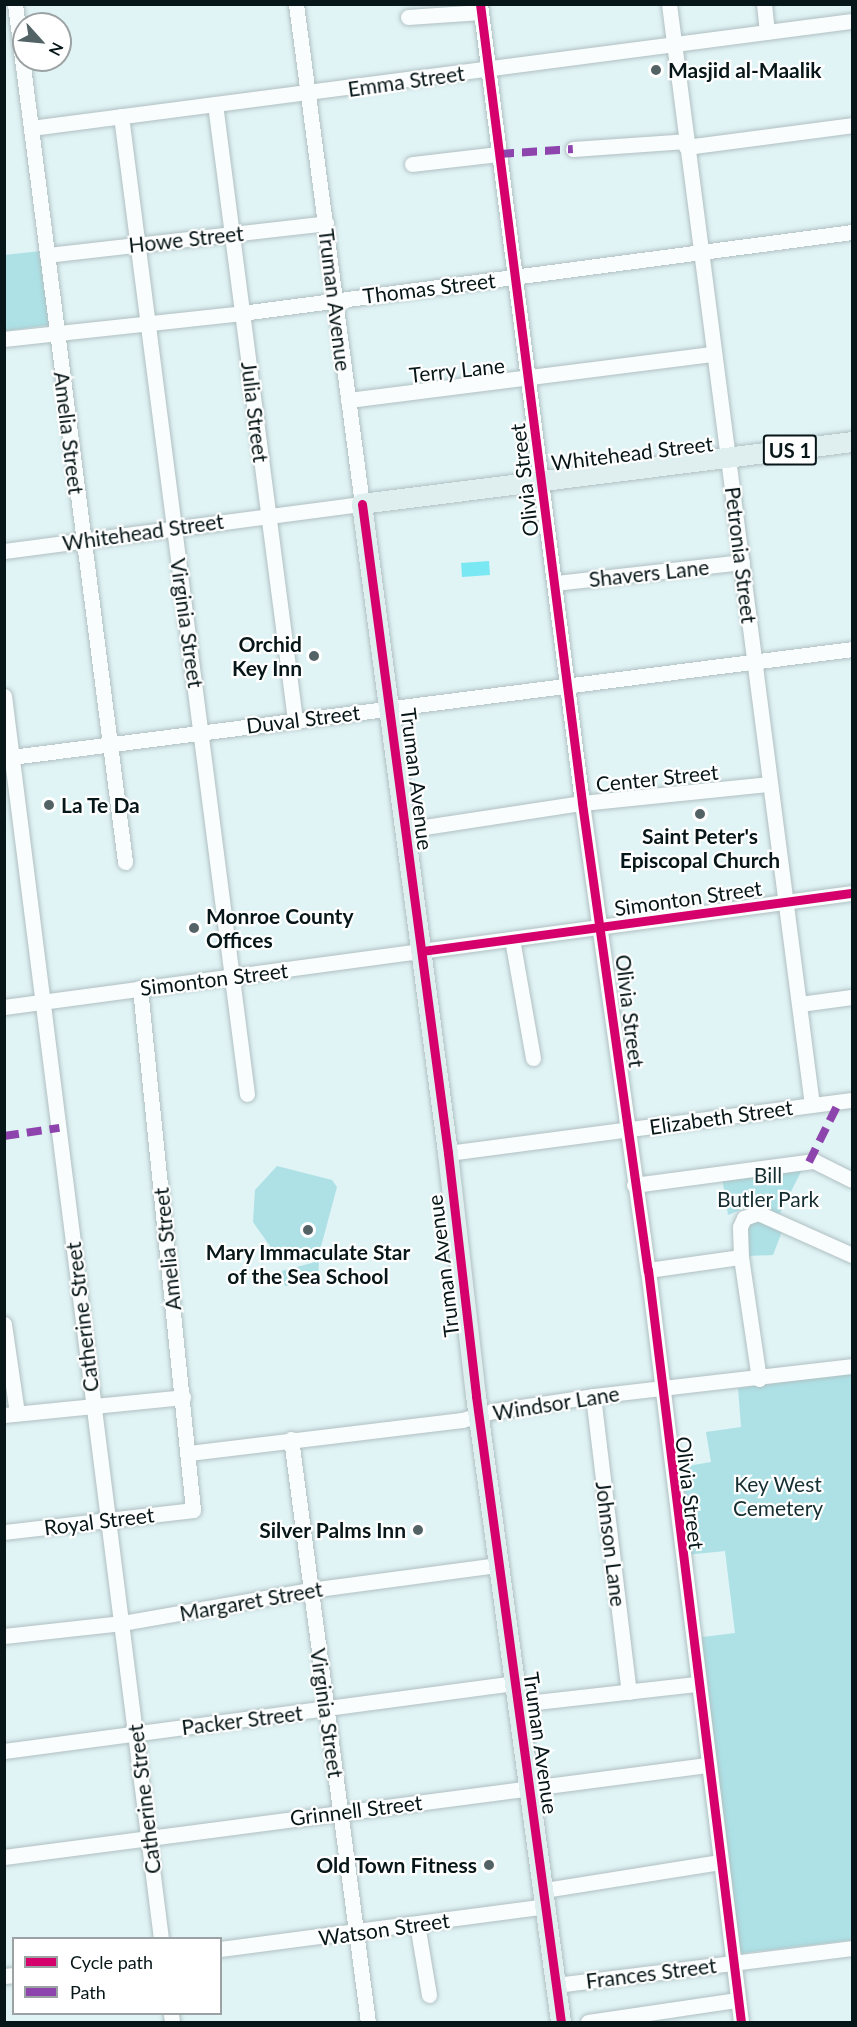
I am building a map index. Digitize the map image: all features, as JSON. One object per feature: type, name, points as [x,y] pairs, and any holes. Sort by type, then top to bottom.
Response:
[{"type":"main road","name":"Whitehead Street","points":[[362,504],[852,442]]},
{"type":"main road","name":"Truman Avenue","points":[[362,504],[448,1153],[478,1416],[528,1788],[546,1898],[561,2022]]},
{"type":"street","name":"Amelia Street","points":[[15,4],[108,744],[125,862]]},
{"type":"street","name":"Truman Avenue","points":[[297,4],[362,504]]},
{"type":"street","name":"Petronia Street","points":[[669,4],[699,253],[813,1105]]},
{"type":"street","points":[[764,4],[767,33]]},
{"type":"street","points":[[408,17],[480,8]]},
{"type":"street","name":"Olivia Street","points":[[480,8],[530,380],[582,804],[601,928],[626,1129],[648,1270],[659,1388],[731,1963],[741,2022]]},
{"type":"street","name":"Emma Street","points":[[31,128],[852,21]]},
{"type":"street","name":"Julia Street","points":[[215,104],[295,720]]},
{"type":"street","name":"Virginia Street","points":[[121,116],[247,1094]]},
{"type":"street","points":[[573,149],[686,144],[852,125]]},
{"type":"street","points":[[412,164],[499,154]]},
{"type":"street","name":"Howe Street","points":[[47,255],[326,223]]},
{"type":"street","name":"Thomas Street","points":[[4,339],[242,313],[852,232]]},
{"type":"street","name":"Terry Lane","points":[[348,400],[530,380],[714,354]]},
{"type":"street","name":"Whitehead Street","points":[[4,551],[362,504]]},
{"type":"street","name":"Shavers Lane","points":[[555,583],[742,562]]},
{"type":"street","name":"Duval Street","points":[[8,757],[852,649]]},
{"type":"street","name":"Catherine Street","points":[[4,696],[8,757],[44,1002],[92,1405],[109,1519],[161,1937]]},
{"type":"street","name":"Center Street","points":[[405,830],[582,804],[770,784]]},
{"type":"street","name":"Simonton Street","points":[[4,1007],[852,893]]},
{"type":"street","points":[[512,939],[533,1058]]},
{"type":"street","name":"Amelia Street","points":[[140,988],[193,1510]]},
{"type":"street","points":[[800,1004],[852,997]]},
{"type":"street","name":"Elizabeth Street","points":[[448,1153],[852,1100]]},
{"type":"street","points":[[634,1185],[814,1161],[852,1180]]},
{"type":"street","points":[[759,1379],[741,1257],[740,1227],[744,1218],[758,1213],[852,1255]]},
{"type":"street","points":[[648,1270],[741,1257]]},
{"type":"street","points":[[4,1324],[11,1414],[183,1397]]},
{"type":"street","name":"Windsor Lane","points":[[189,1453],[478,1416],[593,1396],[759,1379],[852,1366]]},
{"type":"street","name":"Johnson Lane","points":[[593,1396],[629,1692]]},
{"type":"street","name":"Virginia Street","points":[[291,1439],[368,2022]]},
{"type":"street","name":"Royal Street","points":[[4,1532],[193,1510]]},
{"type":"street","name":"Margaret Street","points":[[4,1636],[122,1623],[310,1590],[498,1565]]},
{"type":"street","name":"Packer Street","points":[[4,1751],[136,1732],[327,1710],[515,1683]]},
{"type":"street","points":[[518,1704],[696,1684]]},
{"type":"street","name":"Grinnell Street","points":[[4,1857],[707,1765]]},
{"type":"street","name":"Watson Street","points":[[222,1949],[417,1924],[719,1862]]},
{"type":"street","points":[[417,1924],[429,1995]]},
{"type":"street","name":"Frances Street","points":[[556,1985],[852,1948]]},
{"type":"street","points":[[588,2022],[737,2000]]},
{"type":"green space","points":[[41,251],[49,325],[5,331],[4,255]]},
{"type":"green space","name":"Bill Butler Park","points":[[805,1164],[779,1215],[750,1206],[728,1215],[721,1171]]},
{"type":"green space","points":[[277,1166],[332,1180],[337,1187],[319,1254],[286,1256],[272,1249],[253,1222],[255,1190]]},
{"type":"green space","name":"Bill Butler Park","points":[[753,1218],[783,1229],[773,1255],[748,1256],[745,1222]]},
{"type":"green space","points":[[319,1261],[318,1280],[285,1286],[282,1271]]},
{"type":"green space","name":"Key West Cemetery","points":[[852,1373],[852,1940],[736,1954],[695,1638],[735,1633],[725,1551],[685,1555],[676,1468],[711,1462],[706,1432],[741,1427],[738,1388]]},
{"type":"water","points":[[489,561],[490,575],[462,577],[461,563]]},
{"type":"marked path","points":[[499,154],[573,149]]},
{"type":"marked path","points":[[809,1162],[839,1102]]},
{"type":"marked path","points":[[4,1136],[59,1128]]},
{"type":"cycle path","points":[[480,4],[582,803],[648,1270],[741,2022]]},
{"type":"cycle path","points":[[362,504],[448,1153],[476,1396],[561,2022]]},
{"type":"cycle path","points":[[422,951],[852,893]]},
{"type":"place","name":"Masjid al-Maalik","points":[[656,70]]},
{"type":"place","name":"Orchid Key Inn","points":[[314,656]]},
{"type":"place","name":"La Te Da","points":[[49,805]]},
{"type":"place","name":"Saint Peter's Episcopal Church","points":[[700,814]]},
{"type":"place","name":"Monroe County Offices","points":[[194,928]]},
{"type":"place","name":"Mary Immaculate Star of the Sea School","points":[[308,1230]]},
{"type":"place","name":"Silver Palms Inn","points":[[418,1530]]},
{"type":"place","name":"Old Town Fitness","points":[[489,1865]]}]
